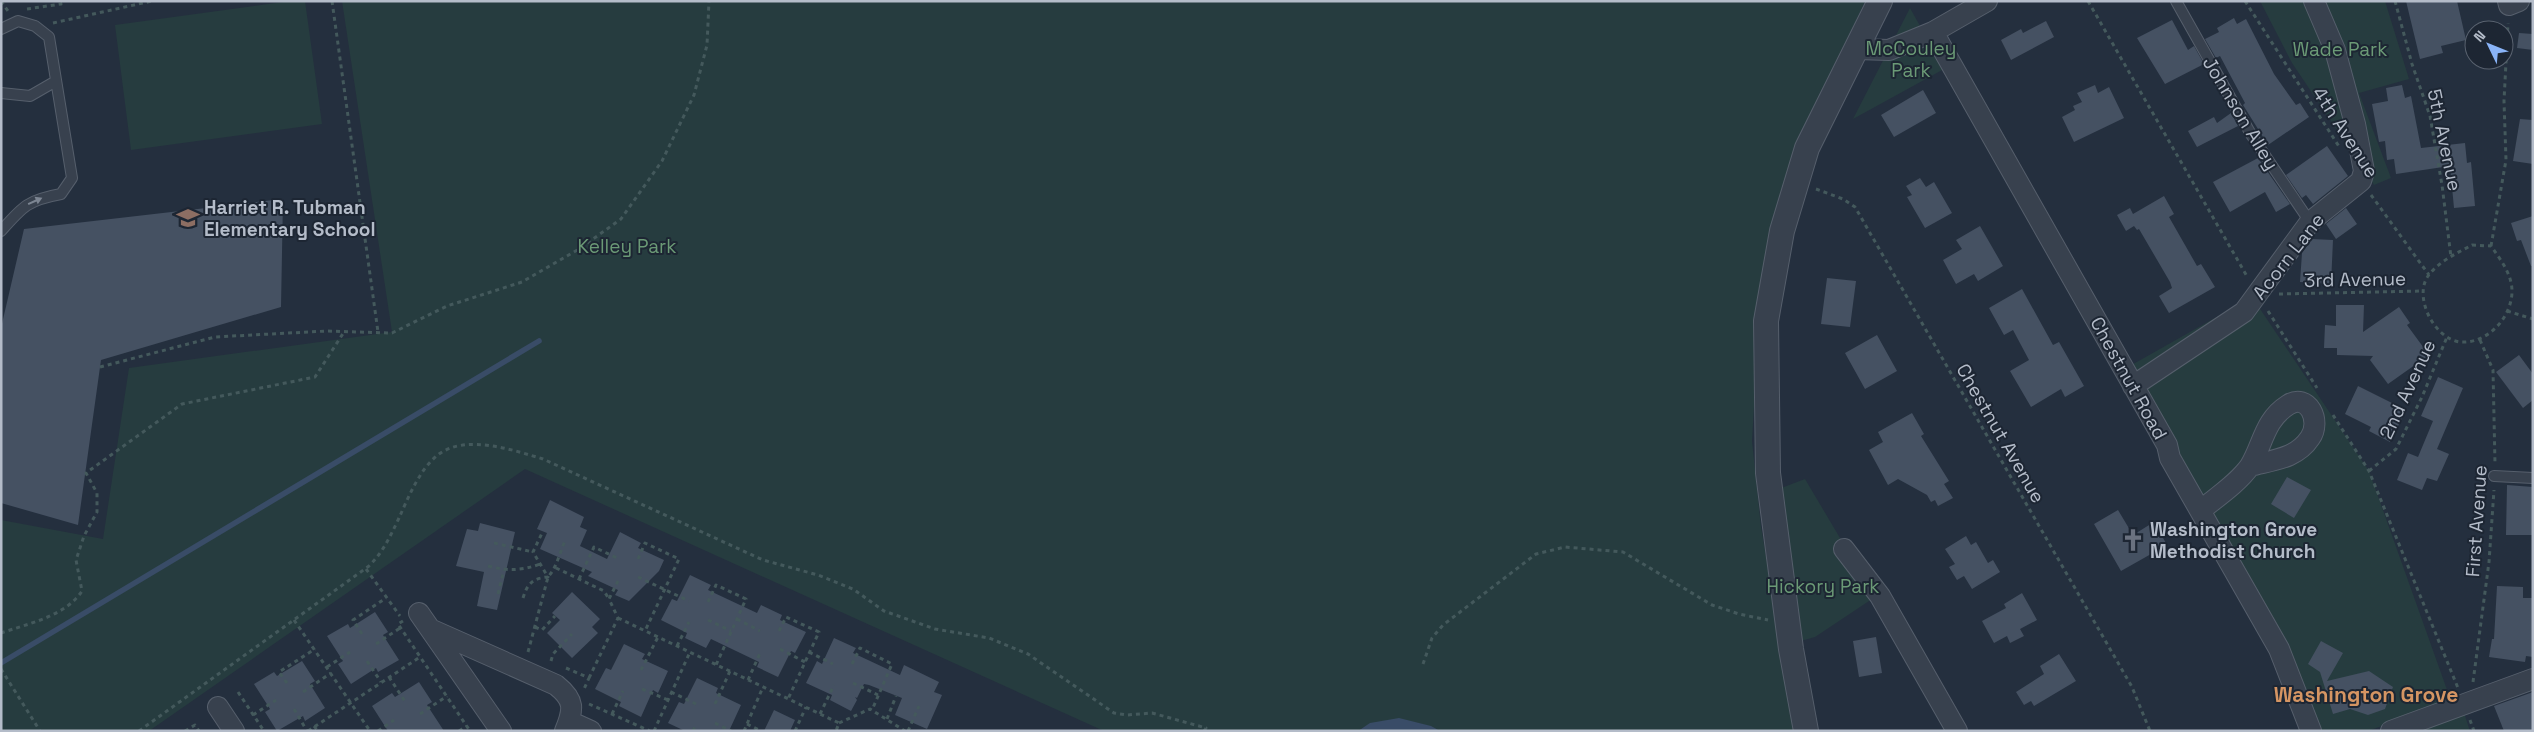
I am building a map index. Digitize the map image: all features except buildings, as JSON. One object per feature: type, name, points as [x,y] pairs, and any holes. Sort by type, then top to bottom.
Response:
[{"type":"street","points":[[1806,731],[1788,624],[1768,473],[1765,379],[1766,321],[1782,231],[1806,148],[1880,1]]},
{"type":"street","points":[[1857,49],[1889,50],[1934,32],[1987,1]]},
{"type":"street","points":[[2314,1],[2335,50],[2353,114],[2364,171],[2361,181]]},
{"type":"street","name":"Chestnut Road","points":[[1934,32],[2167,445],[2170,458],[2279,649],[2311,731]]},
{"type":"street","name":"Acorn Lane","points":[[2134,386],[2221,330],[2244,312],[2310,222],[2361,181]]},
{"type":"street","points":[[2201,510],[2226,490],[2250,466]]},
{"type":"street","points":[[1844,549],[1880,596],[1957,731]]},
{"type":"street","points":[[419,612],[501,731]]},
{"type":"street","points":[[430,629],[556,685],[568,694],[572,703],[567,726],[591,731]]},
{"type":"street","points":[[2391,731],[2533,679]]},
{"type":"street","points":[[218,707],[234,731]]},
{"type":"lane","name":"Johnson Alley","points":[[2176,1],[2252,136],[2310,222]]},
{"type":"lane","points":[[1,29],[18,21],[35,26],[50,37],[72,178],[61,194],[40,198],[22,207],[1,231]]},
{"type":"lane","points":[[1,93],[30,96],[56,81]]},
{"type":"lane","points":[[2494,476],[2533,478]]},
{"type":"path","points":[[1,1],[8,11],[17,10]]},
{"type":"path","points":[[25,9],[61,4],[60,1]]},
{"type":"path","points":[[50,24],[152,1]]},
{"type":"path","points":[[332,1],[378,332]]},
{"type":"path","points":[[100,367],[215,337],[344,331],[392,332],[447,306],[522,282],[579,249],[621,219],[662,161],[694,95],[706,45],[709,1]]},
{"type":"path","points":[[2088,1],[2258,294],[2321,396]]},
{"type":"path","name":"4th Avenue","points":[[2245,1],[2340,149]]},
{"type":"path","name":"5th Avenue","points":[[2395,1],[2412,64],[2430,116],[2442,185],[2451,256]]},
{"type":"path","points":[[2491,246],[2472,245],[2451,256],[2429,275],[2423,292],[2430,319],[2447,337],[2460,342],[2480,340],[2495,329],[2507,311],[2512,290],[2506,268],[2491,246],[2506,160],[2504,101],[2512,2]]},
{"type":"path","name":"4th Avenue","points":[[2361,181],[2429,275]]},
{"type":"path","name":"Chestnut Avenue","points":[[1796,182],[1843,199],[1855,207],[2132,687],[2150,731]]},
{"type":"path","name":"3rd Avenue","points":[[2258,294],[2423,292]]},
{"type":"path","points":[[2507,311],[2533,319]]},
{"type":"path","points":[[1,633],[48,616],[77,598],[82,591],[76,560],[84,536],[96,512],[97,493],[86,473],[182,404],[315,377],[344,331]]},
{"type":"path","name":"2nd Avenue","points":[[2369,472],[2396,449],[2447,337]]},
{"type":"path","name":"First Avenue","points":[[2464,703],[2472,690],[2489,562],[2494,476],[2493,370],[2480,340]]},
{"type":"path","points":[[2332,412],[2369,472],[2474,731]]},
{"type":"path","points":[[139,731],[366,568],[387,545],[422,475],[437,455],[447,449],[465,445],[517,451],[543,459],[763,560],[818,575],[853,589],[884,611],[936,629],[989,638],[1028,654],[1114,713],[1127,715],[1152,713],[1206,728],[1204,731]]},
{"type":"path","points":[[533,552],[543,531]]},
{"type":"path","points":[[528,652],[548,577],[556,568],[557,559],[565,541]]},
{"type":"path","points":[[494,543],[533,552],[548,577]]},
{"type":"path","points":[[638,559],[645,544],[679,559],[645,631]]},
{"type":"path","points":[[579,579],[594,547],[619,559]]},
{"type":"path","points":[[1423,664],[1432,638],[1443,624],[1536,554],[1565,547],[1622,552],[1712,605],[1739,614],[1788,624]]},
{"type":"path","points":[[488,566],[504,570],[523,570],[540,564]]},
{"type":"path","points":[[366,568],[403,621],[398,624],[400,628],[470,731]]},
{"type":"path","points":[[556,568],[604,591],[618,618],[839,723]]},
{"type":"path","points":[[498,594],[504,570]]},
{"type":"path","points":[[523,598],[526,587],[530,582],[538,578],[548,577]]},
{"type":"path","points":[[638,577],[689,601]]},
{"type":"path","points":[[609,599],[619,579]]},
{"type":"path","points":[[708,602],[716,585],[746,599],[716,665]]},
{"type":"path","points":[[362,634],[353,620],[386,598]]},
{"type":"path","points":[[535,627],[542,630],[555,616]]},
{"type":"path","points":[[779,631],[786,617],[819,632],[788,699]]},
{"type":"path","points":[[580,696],[618,618]]},
{"type":"path","points":[[737,619],[760,631]]},
{"type":"path","points":[[294,620],[370,731]]},
{"type":"path","points":[[708,620],[731,631]]},
{"type":"path","points":[[677,646],[689,622]]},
{"type":"path","points":[[376,644],[400,628]]},
{"type":"path","points":[[551,661],[554,654],[572,634]]},
{"type":"path","points":[[641,670],[658,637]]},
{"type":"path","points":[[852,664],[860,648],[892,664],[872,710]]},
{"type":"path","points":[[287,683],[280,672],[315,649]]},
{"type":"path","points":[[780,650],[805,662]]},
{"type":"path","points":[[748,680],[760,651]]},
{"type":"path","points":[[327,667],[350,652]]},
{"type":"path","points":[[583,701],[652,731],[690,652]]},
{"type":"path","points":[[809,652],[833,664]]},
{"type":"path","points":[[294,709],[308,731],[420,656]]},
{"type":"path","points":[[367,661],[381,682]]},
{"type":"path","points":[[1,670],[40,731]]},
{"type":"path","points":[[714,704],[730,671]]},
{"type":"path","points":[[303,692],[331,673]]},
{"type":"path","points":[[578,673],[589,678]]},
{"type":"path","points":[[389,677],[406,703]]},
{"type":"path","points":[[853,682],[878,695]]},
{"type":"path","points":[[820,714],[834,684]]},
{"type":"path","points":[[744,731],[764,687]]},
{"type":"path","points":[[642,689],[668,700]]},
{"type":"path","points":[[612,714],[623,691]]},
{"type":"path","points":[[238,692],[264,731]]},
{"type":"path","points":[[671,692],[696,704]]},
{"type":"path","points":[[420,714],[447,696]]},
{"type":"path","points":[[887,719],[896,696]]},
{"type":"path","points":[[253,715],[276,700]]},
{"type":"path","points":[[908,731],[919,706]]},
{"type":"path","points":[[794,731],[806,707]]},
{"type":"path","points":[[836,731],[839,723],[870,709],[904,731]]},
{"type":"path","points":[[378,731],[394,720]]},
{"type":"path","points":[[715,723],[731,731]]},
{"type":"path","points":[[693,731],[696,724]]},
{"type":"path","points":[[747,724],[761,731]]},
{"type":"path","points":[[186,731],[195,725],[198,731]]},
{"type":"path","points":[[314,726],[318,731]]},
{"type":"path","points":[[459,731],[467,726]]},
{"type":"green space","points":[[290,1],[305,1],[322,124],[131,150],[115,25]]},
{"type":"green space","name":"Kelley Park","points":[[342,1],[1865,1],[1839,59],[1758,338],[1752,441],[1761,527],[1795,731],[1440,731],[1421,724],[1398,720],[1376,723],[1358,731],[1104,731],[525,469],[149,731],[1,731],[1,520],[103,539],[129,368],[392,332]]},
{"type":"green space","name":"Wade Park","points":[[2260,1],[2385,1],[2409,79],[2359,93],[2391,178],[2374,185],[2292,63]]},
{"type":"green space","name":"McCouley Park","points":[[1910,8],[1944,69],[1853,119]]},
{"type":"green space","points":[[2252,297],[2369,471],[2451,701],[2368,731],[2313,731],[2128,367]]},
{"type":"green space","name":"Hickory Park","points":[[1805,479],[1875,597],[1815,637],[1794,643],[1771,492]]},
{"type":"green space","points":[[2464,713],[2470,731],[2413,731]]},
{"type":"water","points":[[1399,718],[1431,726],[1440,731],[1358,731],[1370,723]]},
{"type":"waterway","points":[[1,663],[539,341]]},
{"type":"place","name":"Harriet R. Tubman Elementary School","points":[[188,218]]},
{"type":"place","name":"Washington Grove Methodist Church","points":[[2133,540]]},
{"type":"district","name":"Washington Grove","points":[[2366,695]]}]
